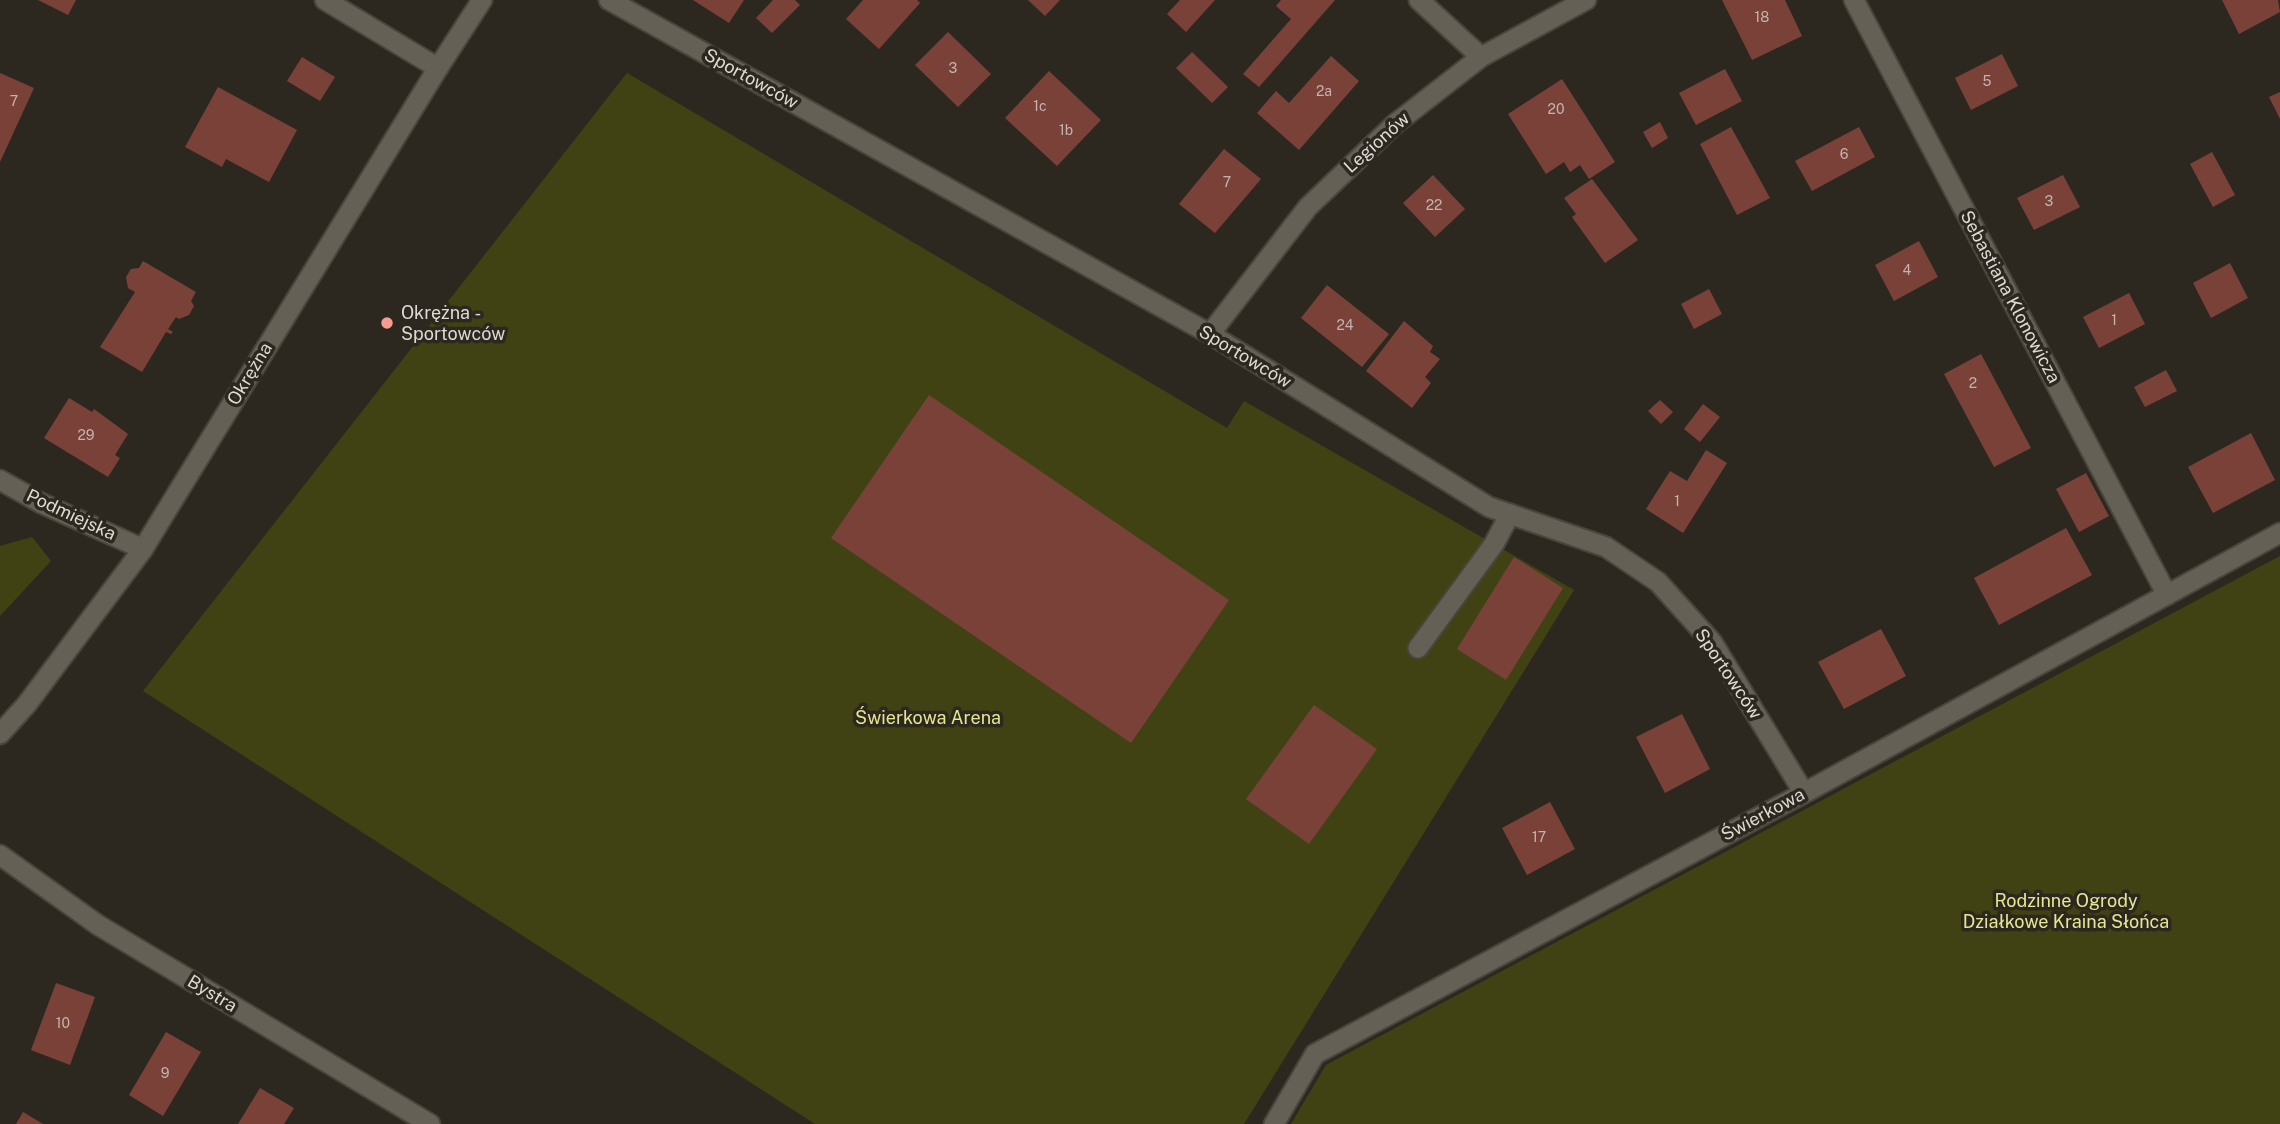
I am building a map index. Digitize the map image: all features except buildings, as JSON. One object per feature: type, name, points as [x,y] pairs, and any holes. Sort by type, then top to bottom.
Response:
[{"type":"street","points":[[324,0],[438,68]]},
{"type":"street","name":"Okrężna","points":[[0,734],[27,704],[143,549],[482,0]]},
{"type":"street","name":"Sportowców","points":[[609,0],[1210,334],[1489,506],[1606,547],[1658,582],[1712,642],[1804,793]]},
{"type":"street","points":[[1419,0],[1481,57]]},
{"type":"street","name":"Legionów","points":[[1210,334],[1308,207],[1395,124],[1481,57],[1586,0]]},
{"type":"street","name":"Sebastiana Klonowicza","points":[[1854,0],[2167,595]]},
{"type":"street","name":"Podmiejska","points":[[0,480],[41,503],[143,549]]},
{"type":"street","points":[[1418,648],[1494,544],[1510,514]]},
{"type":"street","name":"Świerkowa","points":[[1274,1124],[1315,1055],[1804,793],[2280,533]]},
{"type":"street","name":"Bystra","points":[[0,855],[98,925],[430,1124]]},
{"type":"green space","name":"Świerkowa Arena","points":[[627,73],[1227,428],[1244,401],[1574,590],[1244,1124],[815,1124],[143,691]]},
{"type":"green space","points":[[32,537],[51,561],[0,616],[0,546]]},
{"type":"green space","name":"Rodzinne Ogrody Działkowe Kraina Słońca","points":[[2280,556],[2280,1124],[1291,1124],[1326,1065]]},
{"type":"place","name":"Okrężna - Sportowców","points":[[387,323]]}]
